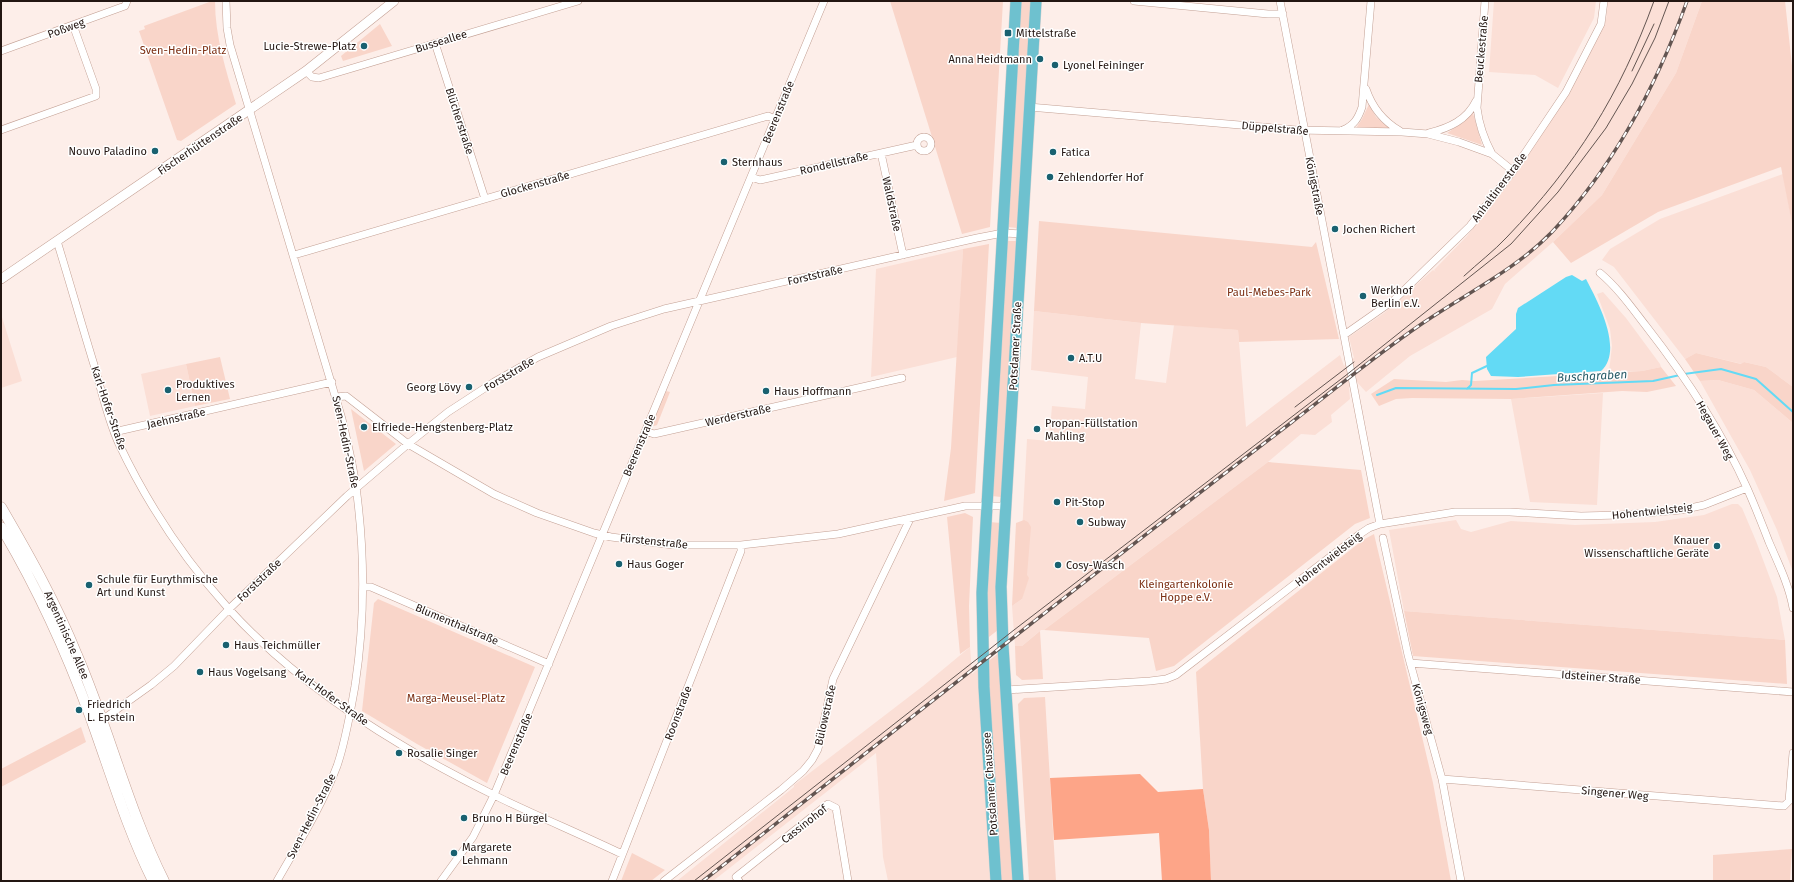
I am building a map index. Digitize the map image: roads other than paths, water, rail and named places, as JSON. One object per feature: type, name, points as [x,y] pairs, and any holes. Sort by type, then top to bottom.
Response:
[{"type":"main road","name":"Potsdamer Straße","points":[[984,687],[982,593],[1016,1]]},
{"type":"main road","name":"Potsdamer Straße","points":[[1006,690],[1001,607],[1036,1]]},
{"type":"main road","name":"Argentinische Allee","points":[[1,507],[43,582],[78,655],[142,831],[164,881]]},
{"type":"main road","name":"Argentinische Allee","points":[[1,527],[34,587],[68,660],[133,834],[153,881]]},
{"type":"main road","name":"Potsdamer Chaussee","points":[[984,687],[996,881]]},
{"type":"main road","name":"Potsdamer Chaussee","points":[[1006,690],[1018,881]]},
{"type":"street","name":"Poßweg","points":[[1,51],[122,7],[127,4],[127,1]]},
{"type":"street","name":"Sven-Hedin-Straße","points":[[226,1],[227,28],[230,45],[336,397],[356,487],[361,530],[364,587],[358,664],[351,712],[343,747],[334,773],[310,822],[277,881]]},
{"type":"street","name":"Fischerhüttenstraße","points":[[1,279],[306,71],[394,1]]},
{"type":"street","name":"Busseallee","points":[[306,71],[312,77],[319,78],[578,1]]},
{"type":"street","name":"Beerenstraße","points":[[441,881],[473,836],[494,795],[824,1]]},
{"type":"street","points":[[1134,1],[1268,14],[1283,14]]},
{"type":"street","name":"Königstraße","points":[[1280,1],[1380,524]]},
{"type":"street","points":[[1340,131],[1352,126],[1359,118],[1362,107],[1365,86],[1371,1]]},
{"type":"street","name":"Beuckestraße","points":[[1485,1],[1478,97],[1479,122],[1483,138],[1492,154]]},
{"type":"street","name":"Anhaltinerstraße","points":[[1344,335],[1394,300],[1424,273],[1470,226],[1513,171],[1552,115],[1572,80],[1601,24],[1604,1]]},
{"type":"street","points":[[1,130],[96,96],[96,89],[74,25]]},
{"type":"street","name":"Blücherstraße","points":[[435,43],[485,199]]},
{"type":"street","points":[[1365,86],[1381,117],[1391,126],[1402,132]]},
{"type":"street","name":"Beuckestraße","points":[[1428,134],[1446,129],[1456,123],[1473,107],[1478,97]]},
{"type":"street","name":"Düppelstraße","points":[[1029,106],[1305,131],[1402,132],[1428,134],[1459,142],[1492,154],[1513,171]]},
{"type":"street","name":"Glockenstraße","points":[[294,255],[768,116],[775,119]]},
{"type":"street","name":"Rondellstraße","points":[[751,177],[760,180],[917,145]]},
{"type":"street","name":"Waldstraße","points":[[881,153],[903,255]]},
{"type":"street","name":"Forststraße","points":[[102,720],[151,685],[174,666],[229,609],[356,487],[448,412],[494,382],[538,357],[631,318],[664,309],[1003,234],[1022,234]]},
{"type":"street","name":"Karl-Hofer-Straße","points":[[57,241],[114,432],[139,484],[164,525],[229,609],[288,665],[351,712],[415,752],[494,795],[622,854]]},
{"type":"street","name":"Hegauer Weg","points":[[1600,273],[1624,297],[1677,366],[1713,423],[1747,488],[1792,599],[1793,608]]},
{"type":"street","name":"Werderstraße","points":[[645,431],[654,434],[902,378]]},
{"type":"street","name":"Jaehnstraße","points":[[114,432],[332,382]]},
{"type":"street","name":"Fürstenstraße","points":[[336,397],[346,396],[408,444],[494,494],[537,513],[601,535],[673,545],[741,545],[838,534],[965,506],[1006,506]]},
{"type":"street","name":"Hohentwielsteig","points":[[1006,690],[1150,682],[1166,679],[1176,675],[1360,534],[1380,524],[1455,512],[1510,512],[1581,516],[1620,515],[1681,510],[1704,505],[1747,488]]},
{"type":"street","name":"Bülowstraße","points":[[664,881],[781,790],[803,771],[812,760],[818,749],[833,679],[910,519]]},
{"type":"street","name":"Königsweg","points":[[1383,538],[1410,663],[1442,779],[1461,881]]},
{"type":"street","name":"Roonstraße","points":[[612,881],[742,551],[741,545]]},
{"type":"street","name":"Blumenthalstraße","points":[[364,587],[371,587],[549,664]]},
{"type":"street","name":"Idsteiner Straße","points":[[1410,663],[1793,692]]},
{"type":"street","name":"Singener Weg","points":[[1442,779],[1778,806],[1786,804],[1789,801],[1793,753]]},
{"type":"street","name":"Cassinohof","points":[[739,881],[736,877],[828,804],[836,808],[848,881]]},
{"type":"water","points":[[1572,275],[1582,281],[1586,279],[1597,300],[1607,326],[1610,339],[1610,351],[1607,362],[1601,371],[1518,377],[1491,376],[1487,369],[1486,357],[1516,329],[1516,314],[1518,308],[1566,277]]},
{"type":"waterway","points":[[1467,389],[1471,385],[1472,373],[1489,365]]},
{"type":"waterway","name":"Buschgraben","points":[[1684,374],[1721,369],[1756,379],[1793,412]]},
{"type":"waterway","name":"Buschgraben","points":[[1377,395],[1396,388],[1516,389],[1554,385],[1653,381],[1680,375]]},
{"type":"tram line","points":[[1464,276],[1507,237],[1532,210],[1575,155],[1611,98],[1641,35],[1654,1]]},
{"type":"tram line","points":[[694,881],[1014,630],[1345,376],[1511,244],[1558,192],[1606,128],[1632,84],[1655,38],[1669,1]]},
{"type":"tram line","points":[[1632,71],[1654,24]]},
{"type":"tram line","points":[[1295,407],[1354,362]]},
{"type":"railway","points":[[703,881],[1070,593],[1378,355],[1432,317],[1509,268],[1538,245],[1552,232],[1574,207],[1614,152],[1631,124],[1662,63],[1687,1]]},
{"type":"place","name":"Mittelstraße","points":[[1008,33]]},
{"type":"place","name":"Lucie-Strewe-Platz","points":[[364,46]]},
{"type":"place","name":"Anna Heidtmann","points":[[1040,59]]},
{"type":"place","name":"Lyonel Feininger","points":[[1055,65]]},
{"type":"place","name":"Nouvo Paladino","points":[[155,151]]},
{"type":"place","name":"Fatica","points":[[1053,152]]},
{"type":"place","name":"Sternhaus","points":[[724,162]]},
{"type":"place","name":"Zehlendorfer Hof","points":[[1050,177]]},
{"type":"place","name":"Jochen Richert","points":[[1335,229]]},
{"type":"place","name":"Werkhof Berlin e.V.","points":[[1363,296]]},
{"type":"place","name":"A.T.U","points":[[1071,358]]},
{"type":"place","name":"Georg Lövy","points":[[469,387]]},
{"type":"place","name":"Produktives Lernen","points":[[168,390]]},
{"type":"place","name":"Haus Hoffmann","points":[[766,391]]},
{"type":"place","name":"Elfriede-Hengstenberg-Platz","points":[[364,427]]},
{"type":"place","name":"Propan-Füllstation Mahling","points":[[1037,429]]},
{"type":"place","name":"Pit-Stop","points":[[1057,502]]},
{"type":"place","name":"Subway","points":[[1080,522]]},
{"type":"place","name":"Knauer Wissenschaftliche Geräte","points":[[1717,546]]},
{"type":"place","name":"Haus Goger","points":[[619,564]]},
{"type":"place","name":"Cosy-Wasch","points":[[1058,565]]},
{"type":"place","name":"Schule für Eurythmische Art und Kunst","points":[[89,585]]},
{"type":"place","name":"Haus Teichmüller","points":[[226,645]]},
{"type":"place","name":"Haus Vogelsang","points":[[200,672]]},
{"type":"place","name":"Friedrich L. Epstein","points":[[79,710]]},
{"type":"place","name":"Rosalie Singer","points":[[399,753]]},
{"type":"place","name":"Bruno H Bürgel","points":[[464,818]]},
{"type":"place","name":"Margarete Lehmann","points":[[454,853]]},
{"type":"park label","name":"Sven-Hedin-Platz","points":[[183,50]]},
{"type":"park label","name":"Paul-Mebes-Park","points":[[1269,292]]},
{"type":"park label","name":"Kleingartenkolonie Hoppe e.V.","points":[[1186,590]]},
{"type":"park label","name":"Marga-Meusel-Platz","points":[[456,698]]}]
